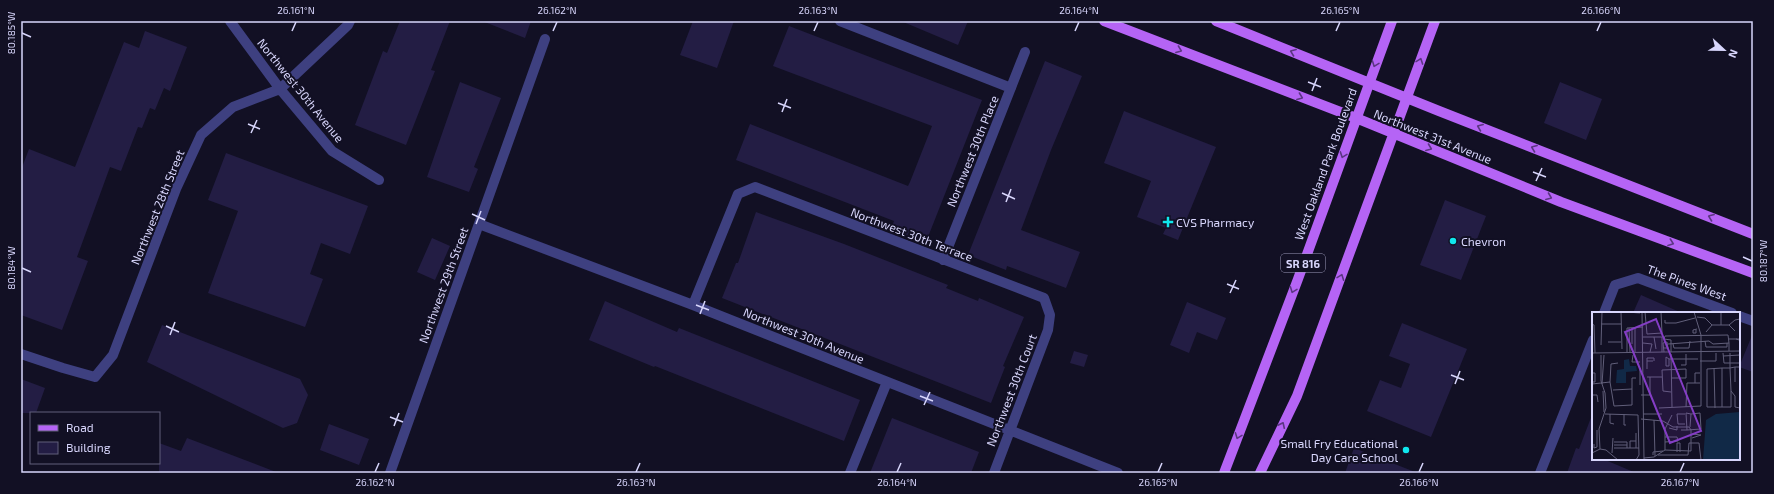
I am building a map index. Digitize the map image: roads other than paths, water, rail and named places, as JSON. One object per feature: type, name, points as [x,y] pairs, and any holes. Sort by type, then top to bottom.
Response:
[{"type":"main road","name":"Northwest 31st Avenue","points":[[1104,21],[1356,118],[1568,205],[1753,273]]},
{"type":"main road","points":[[1216,21],[1753,234]]},
{"type":"main road","name":"West Oakland Park Boulevard","points":[[1227,470],[1368,82],[1392,21]]},
{"type":"main road","name":"SR 816","points":[[1260,473],[1296,396],[1435,21]]},
{"type":"street","name":"Northwest 30th Avenue","points":[[230,21],[280,89],[332,151],[379,180]]},
{"type":"street","name":"Northwest 28th Street","points":[[21,354],[63,368],[95,376],[114,355],[176,189],[201,135],[233,107],[280,89],[348,25],[350,21]]},
{"type":"street","points":[[840,21],[1011,88]]},
{"type":"street","name":"Northwest 29th Street","points":[[390,473],[545,39]]},
{"type":"street","name":"Northwest 30th Place","points":[[943,260],[1025,52]]},
{"type":"street","name":"Northwest 30th Terrace","points":[[693,304],[738,194],[755,187],[1044,298],[1050,315]]},
{"type":"street","name":"Northwest 30th Avenue","points":[[479,224],[693,304],[1118,473]]},
{"type":"street","name":"The Pines West","points":[[1604,312],[1615,285],[1638,278],[1729,312]]},
{"type":"street","name":"Northwest 30th Court","points":[[994,473],[1048,330],[1050,315]]},
{"type":"street","points":[[1740,316],[1753,321]]},
{"type":"street","points":[[1540,473],[1592,343]]},
{"type":"street","points":[[850,473],[886,382]]},
{"type":"place","name":"CVS Pharmacy","points":[[1168,222]]},
{"type":"place","name":"Chevron","points":[[1453,241]]},
{"type":"place","name":"Small Fry Educational Day Care School","points":[[1406,450]]}]
